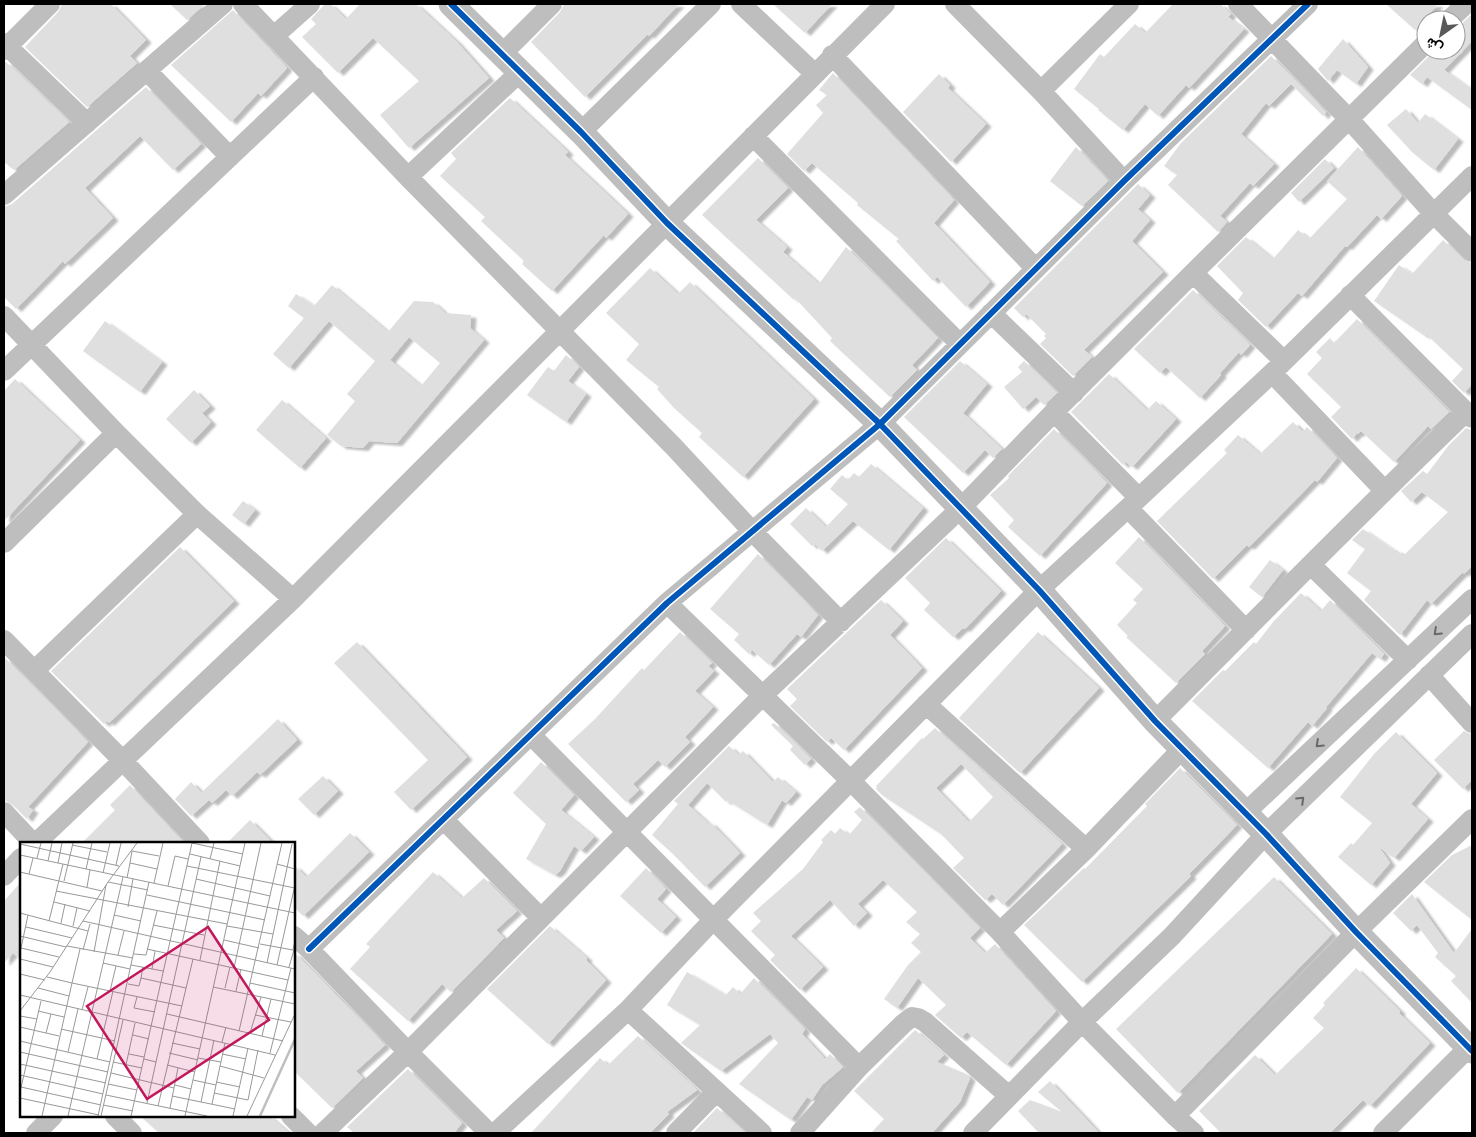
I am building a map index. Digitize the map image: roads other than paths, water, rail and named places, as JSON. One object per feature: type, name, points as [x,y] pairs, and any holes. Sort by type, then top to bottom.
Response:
[{"type":"street","points":[[50,4],[5,46],[87,123]]},
{"type":"street","points":[[4,195],[223,4]]},
{"type":"street","points":[[243,4],[408,177],[674,447],[752,532],[841,622]]},
{"type":"street","points":[[274,36],[310,4]]},
{"type":"street","points":[[451,4],[581,132],[667,223],[880,424],[1038,590],[1155,721],[1266,834],[1356,932],[1471,1047],[1383,1133]]},
{"type":"street","points":[[502,54],[552,4]]},
{"type":"street","points":[[581,132],[711,4]]},
{"type":"street","points":[[741,4],[814,73]]},
{"type":"street","points":[[36,842],[124,762],[293,599],[814,73],[885,4]]},
{"type":"street","points":[[955,4],[1041,91],[1124,181]]},
{"type":"street","points":[[1041,91],[1129,4]]},
{"type":"street","points":[[1238,4],[1348,118],[1434,214],[1472,252]]},
{"type":"street","points":[[489,1133],[301,943],[443,819],[667,603],[880,424],[1124,181],[1308,4]]},
{"type":"street","points":[[323,1133],[408,1052],[762,696],[961,508],[1054,412],[1348,118],[1416,53]]},
{"type":"street","points":[[832,55],[1036,269]]},
{"type":"street","points":[[147,71],[230,157]]},
{"type":"street","points":[[408,177],[520,72]]},
{"type":"street","points":[[4,371],[30,344],[314,77]]},
{"type":"street","points":[[753,136],[960,344]]},
{"type":"street","points":[[495,1133],[628,1010],[1038,590],[1134,503],[1278,367],[1472,176]]},
{"type":"street","points":[[1193,273],[1278,367],[1384,490]]},
{"type":"street","points":[[1155,721],[1384,490],[1469,415],[1350,296]]},
{"type":"street","points":[[991,313],[1074,393]]},
{"type":"street","points":[[4,316],[197,514],[293,599]]},
{"type":"street","points":[[1054,412],[1246,630]]},
{"type":"street","points":[[4,543],[116,433]]},
{"type":"street","points":[[35,670],[197,514]]},
{"type":"street","points":[[1311,565],[1408,660]]},
{"type":"street","points":[[1245,813],[1472,599]]},
{"type":"street","points":[[667,603],[852,781],[1000,932],[1082,1022],[1193,1133]]},
{"type":"street","points":[[972,1133],[1082,1022],[1172,936],[1266,834],[1472,634]]},
{"type":"street","points":[[5,643],[35,670],[199,842]]},
{"type":"street","points":[[1429,675],[1472,724]]},
{"type":"street","points":[[926,704],[1086,849]]},
{"type":"street","points":[[531,735],[859,1067]]},
{"type":"street","points":[[1000,932],[1086,849],[1182,749]]},
{"type":"street","points":[[4,812],[34,842]]},
{"type":"street","points":[[443,819],[540,918]]},
{"type":"street","points":[[1175,1116],[1356,932],[1472,819]]},
{"type":"street","points":[[4,876],[20,859]]},
{"type":"street","points":[[628,1010],[762,1133]]},
{"type":"street","points":[[800,1133],[859,1067],[904,1022],[912,1017],[925,1022],[1009,1096]]},
{"type":"street","points":[[676,1133],[716,1092]]},
{"type":"street","points":[[36,1133],[52,1117]]},
{"type":"street","points":[[116,1117],[132,1133]]},
{"type":"street","points":[[292,1117],[308,1133]]}]
